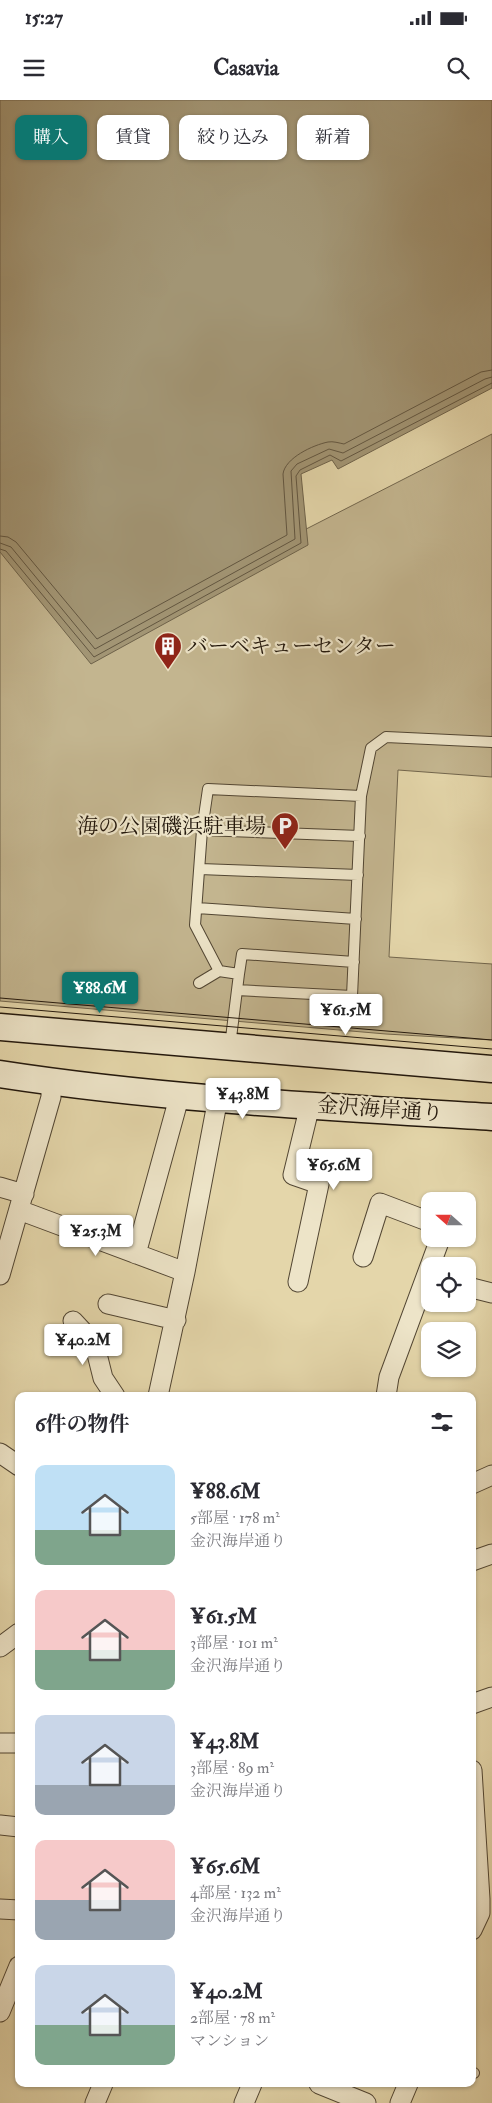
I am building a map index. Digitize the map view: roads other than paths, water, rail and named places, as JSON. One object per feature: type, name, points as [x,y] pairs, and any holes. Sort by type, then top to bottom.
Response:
[{"type":"street","points":[[0,1027],[492,1069]]},
{"type":"street","name":"金沢海岸通り","points":[[0,1074],[51,1082],[218,1098],[492,1117]]},
{"type":"street","points":[[0,1275],[51,1098],[51,1082]]},
{"type":"street","points":[[136,1254],[180,1094]]},
{"type":"street","points":[[159,1392],[186,1272],[218,1098]]},
{"type":"street","points":[[298,1282],[319,1184],[293,1175],[310,1104]]},
{"type":"street","points":[[0,1187],[21,1202],[136,1254],[186,1272]]},
{"type":"street","points":[[363,1258],[380,1204],[421,1219]]},
{"type":"street","points":[[476,1289],[492,1293]]},
{"type":"street","points":[[387,1392],[389,1377],[421,1295]]},
{"type":"street","points":[[108,1304],[176,1320]]},
{"type":"street","points":[[72,1321],[86,1335],[97,1354],[103,1378],[112,1392]]},
{"type":"street","points":[[0,1453],[15,1463]]},
{"type":"street","points":[[476,1482],[492,1475]]},
{"type":"street","points":[[476,1560],[492,1554]]},
{"type":"street","points":[[0,1647],[15,1636]]},
{"type":"street","points":[[476,1703],[492,1697]]},
{"type":"street","points":[[0,1743],[15,1743]]},
{"type":"street","points":[[0,1824],[15,1826]]},
{"type":"street","points":[[476,1850],[482,1898],[480,1913],[476,1922]]},
{"type":"street","points":[[0,1909],[15,1910]]},
{"type":"street","points":[[0,2012],[15,1976]]},
{"type":"street","points":[[95,2103],[102,2087]]},
{"type":"street","points":[[244,2103],[251,2087]]},
{"type":"street","points":[[326,2087],[366,2103]]},
{"type":"street","points":[[400,2103],[407,2087]]},
{"type":"lane","points":[[237,990],[352,996],[361,796],[371,748],[386,737],[492,742]]},
{"type":"lane","points":[[219,971],[195,925],[202,830],[208,789],[361,796]]},
{"type":"lane","points":[[202,830],[360,836]]},
{"type":"lane","points":[[200,869],[358,875]]},
{"type":"lane","points":[[197,908],[356,919]]},
{"type":"lane","points":[[230,1046],[242,954],[354,962]]},
{"type":"lane","points":[[199,983],[219,971],[239,974]]},
{"type":"water","points":[[0,100],[492,100],[492,388],[338,469],[332,460],[301,474],[308,545],[91,664],[0,552]]},
{"type":"tram line","points":[[0,998],[492,1040]]},
{"type":"tram line","points":[[0,1007],[492,1049]]},
{"type":"place","name":"バーベキューセンター","points":[[168,670]]},
{"type":"place","name":"海の公園磯浜駐車場","points":[[285,850]]}]
